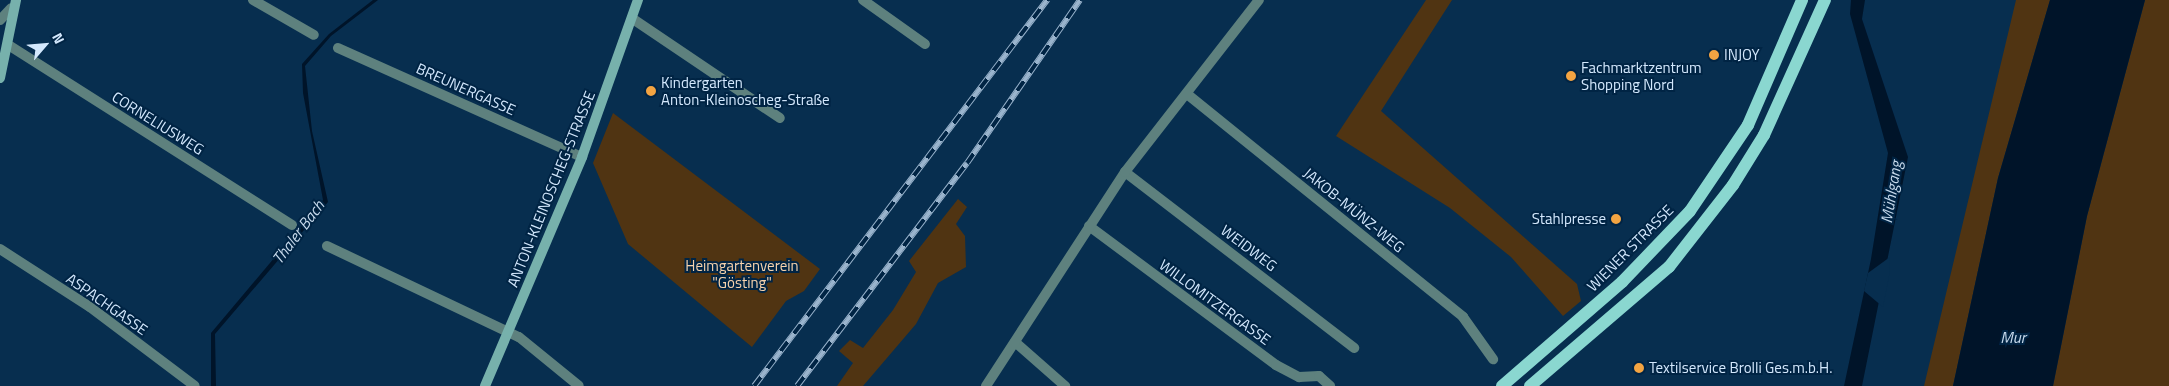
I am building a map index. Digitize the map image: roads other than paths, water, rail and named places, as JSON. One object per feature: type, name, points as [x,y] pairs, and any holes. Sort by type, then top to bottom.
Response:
[{"type":"main road","name":"ANTON-KLEINOSCHEG-STRASSE","points":[[485,386],[582,157],[638,0]]},
{"type":"main road","name":"WIENER STRASSE","points":[[1502,386],[1622,282],[1690,212],[1748,125],[1802,0]]},
{"type":"main road","points":[[1530,386],[1668,267],[1733,185],[1764,135],[1825,0]]},
{"type":"main road","points":[[0,78],[10,46],[14,4]]},
{"type":"street","points":[[253,0],[314,35]]},
{"type":"street","points":[[863,0],[925,44]]},
{"type":"street","points":[[986,386],[1126,172],[1259,0]]},
{"type":"street","points":[[0,20],[14,4]]},
{"type":"street","points":[[633,18],[780,118]]},
{"type":"street","name":"CORNELIUSWEG","points":[[10,46],[292,225]]},
{"type":"street","name":"BREUNERGASSE","points":[[338,48],[582,157]]},
{"type":"street","name":"JAKOB-MÜNZ-WEG","points":[[1187,94],[1463,317],[1493,359]]},
{"type":"street","name":"WEIDWEG","points":[[1126,172],[1354,348]]},
{"type":"street","name":"WILLOMITZERGASSE","points":[[1089,226],[1276,365],[1299,377],[1319,376],[1330,386]]},
{"type":"street","points":[[326,246],[508,332],[579,386]]},
{"type":"street","name":"ASPACHGASSE","points":[[0,249],[90,307],[195,386]]},
{"type":"street","points":[[1015,342],[1065,386]]},
{"type":"water","name":"Thaler Bach","points":[[373,0],[378,0],[331,36],[305,66],[312,131],[328,202],[215,334],[216,386],[211,386],[211,333],[323,200],[303,93],[302,64],[329,34]]},
{"type":"water","name":"Mühlgang","points":[[1851,0],[1865,0],[1862,19],[1908,157],[1862,386],[1844,386],[1871,259],[1888,153],[1850,14]]},
{"type":"water","name":"Mur","points":[[2050,0],[2145,0],[2087,216],[2053,386],[1953,386],[1998,178]]},
{"type":"railway","points":[[754,386],[1047,0]]},
{"type":"railway","points":[[797,386],[967,163],[1080,0]]},
{"type":"place","name":"INJOY","points":[[1714,55]]},
{"type":"place","name":"Fachmarktzentrum Shopping Nord","points":[[1571,76]]},
{"type":"place","name":"Kindergarten Anton-Kleinoscheg-Straße","points":[[651,91]]},
{"type":"place","name":"Stahlpresse","points":[[1616,219]]},
{"type":"place","name":"Textilservice Brolli Ges.m.b.H.","points":[[1639,368]]},
{"type":"park label","name":"Heimgartenverein \"Gösting\"","points":[[742,274]]}]
